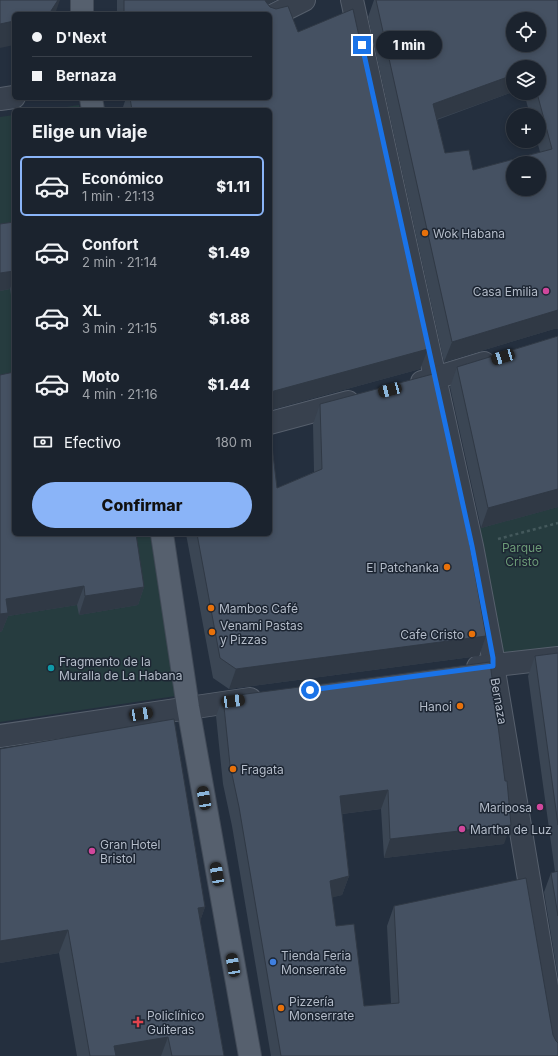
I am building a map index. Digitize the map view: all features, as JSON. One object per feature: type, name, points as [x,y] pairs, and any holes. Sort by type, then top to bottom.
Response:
[{"type":"main road","points":[[82,0],[82,12]]},
{"type":"main road","points":[[162,536],[188,707],[250,1056]]},
{"type":"street","points":[[272,16],[304,0]]},
{"type":"street","name":"Bernaza","points":[[352,0],[472,546],[493,658],[493,666],[558,1052]]},
{"type":"street","points":[[0,99],[12,97]]},
{"type":"street","points":[[405,386],[500,358]]},
{"type":"street","points":[[272,422],[368,396]]},
{"type":"street","points":[[462,670],[558,658]]},
{"type":"street","points":[[0,736],[266,696]]},
{"type":"path","points":[[472,546],[558,523]]},
{"type":"green space","points":[[79,105],[80,108],[59,108]]},
{"type":"green space","points":[[12,115],[12,536],[150,536],[176,696],[0,722],[0,117]]},
{"type":"green space","name":"Parque Cristo","points":[[558,507],[558,648],[504,656],[479,528]]},
{"type":"building","points":[[0,0],[58,0],[50,12],[12,12],[12,21],[0,24]]},
{"type":"building","points":[[124,0],[265,0],[270,7],[276,9],[288,6],[298,32],[353,9],[428,349],[272,392],[272,108],[132,108],[130,100],[272,100],[272,12],[124,12]]},
{"type":"building","points":[[376,0],[558,0],[558,310],[452,342]],"holes":[[[506,60],[546,60],[546,100],[539,100],[541,108],[546,108],[546,127],[552,149],[526,156],[546,156],[546,196],[506,196],[506,161],[473,170],[469,150],[445,153],[433,104],[506,78]]]},
{"type":"building","points":[[12,222],[12,271],[0,273],[0,224]]},
{"type":"building","points":[[558,336],[558,489],[488,508],[457,367]]},
{"type":"building","points":[[12,372],[12,536],[136,536],[144,587],[85,596],[84,586],[6,599],[8,613],[0,614],[0,375]]},
{"type":"building","points":[[433,374],[467,529],[486,636],[236,669],[220,658],[197,536],[272,536],[272,446],[277,488],[322,469],[320,404]]},
{"type":"building","points":[[558,653],[558,825],[535,656]]},
{"type":"building","points":[[490,662],[505,781],[507,781],[511,825],[390,839],[388,790],[340,796],[349,876],[330,881],[336,926],[354,924],[364,1006],[399,1003],[394,906],[526,878],[553,1035],[558,1043],[558,1056],[281,1056],[239,807],[230,765],[223,697]]},
{"type":"building","name":"Gran Hotel Bristol","points":[[174,719],[205,907],[198,908],[224,1056],[172,1056],[168,1037],[114,1046],[116,1056],[90,1056],[68,930],[0,941],[0,749]]},
{"type":"building","points":[[558,871],[558,916],[551,873]]},
{"type":"place","name":"Wok Habana","points":[[425,233]]},
{"type":"place","name":"Casa Emilia","points":[[546,291]]},
{"type":"place","name":"El Patchanka","points":[[447,567]]},
{"type":"place","name":"Mambos Café","points":[[211,608]]},
{"type":"place","name":"Venami Pastas y Pizzas","points":[[212,632]]},
{"type":"place","name":"Cafe Cristo","points":[[472,634]]},
{"type":"place","name":"Fragmento de la Muralla de La Habana","points":[[51,668]]},
{"type":"place","name":"Hanoi","points":[[460,706]]},
{"type":"place","name":"Fragata","points":[[233,769]]},
{"type":"place","name":"Mariposa","points":[[540,807]]},
{"type":"place","name":"Martha de Luz","points":[[462,829]]},
{"type":"place","name":"Gran Hotel Bristol","points":[[92,851]]},
{"type":"place","name":"Tienda Feria Monserrate","points":[[273,962]]},
{"type":"place","name":"Pizzería Monserrate","points":[[281,1008]]},
{"type":"place","name":"Policlínico Guiteras","points":[[138,1022]]},
{"type":"route","points":[[310,690],[493,666],[493,658],[472,546],[362,45]]}]
